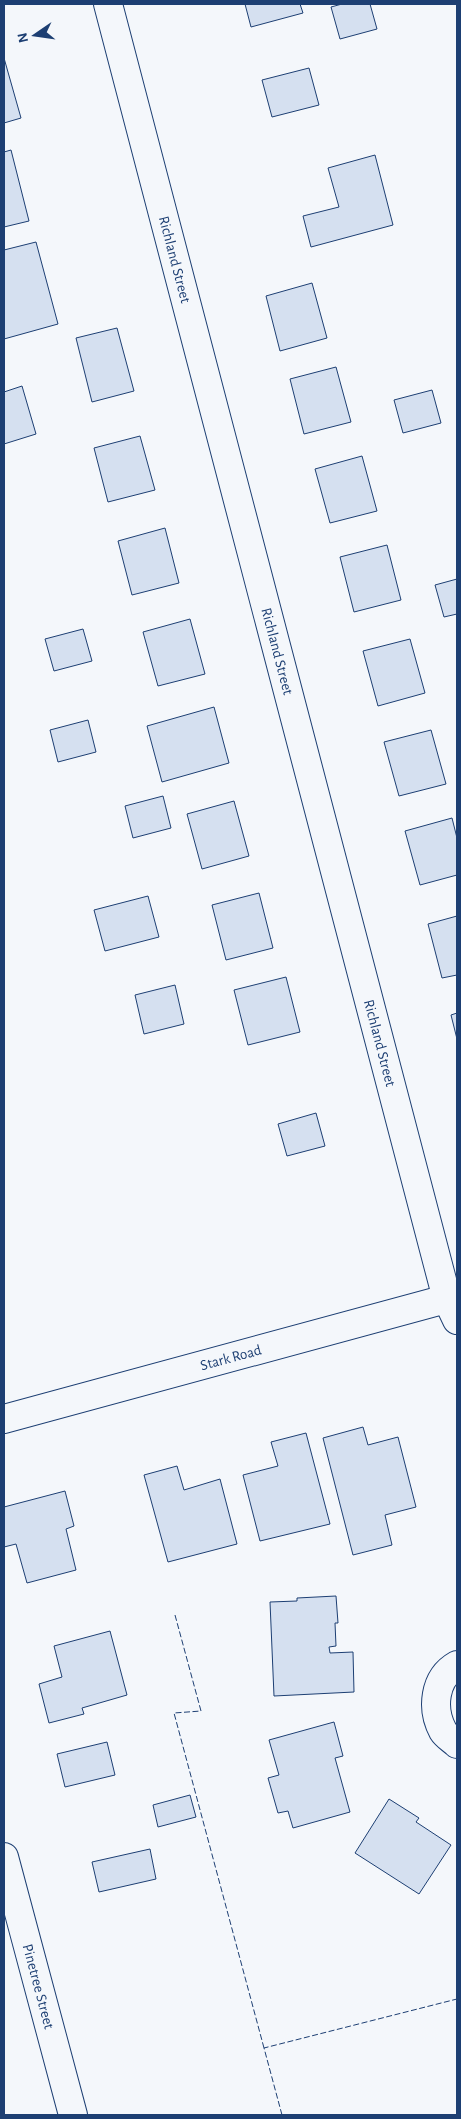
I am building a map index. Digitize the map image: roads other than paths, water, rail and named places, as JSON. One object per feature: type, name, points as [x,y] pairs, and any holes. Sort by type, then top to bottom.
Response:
[{"type":"street","name":"Richland Street","points":[[108,4],[454,1305]]},
{"type":"street","name":"Stark Road","points":[[4,1419],[454,1305]]},
{"type":"street","points":[[457,1665],[449,1669],[440,1683],[436,1698],[437,1715],[444,1732],[457,1744]]},
{"type":"street","name":"Pinetree Street","points":[[4,1856],[73,2115]]}]
